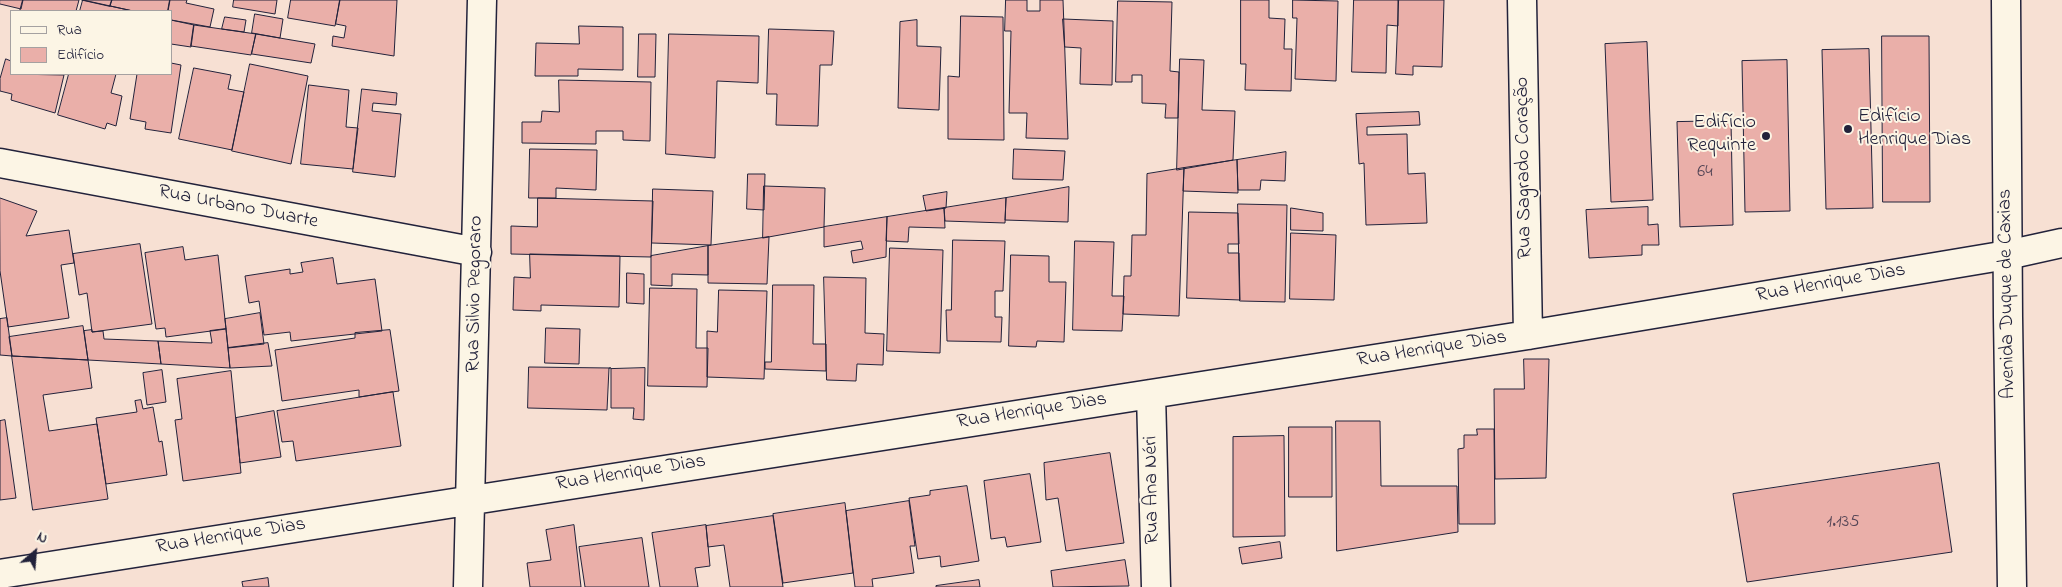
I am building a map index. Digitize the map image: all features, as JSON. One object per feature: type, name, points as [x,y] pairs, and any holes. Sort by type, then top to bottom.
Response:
[{"type":"street","name":"Rua Silvio Pegoraro","points":[[468,587],[482,0]]},
{"type":"street","name":"Rua Sagrado Coração","points":[[1522,0],[1528,335]]},
{"type":"street","name":"Avenida Duque de Caxias","points":[[2006,0],[2007,255],[2012,587]]},
{"type":"street","name":"Rua Urbano Duarte","points":[[0,163],[477,252]]},
{"type":"street","name":"Rua Henrique Dias","points":[[0,574],[1528,335],[2007,255],[2062,243]]},
{"type":"street","name":"Rua Ana Néri","points":[[1151,394],[1156,587]]},
{"type":"building","points":[[0,0],[23,0],[21,9],[0,4]]},
{"type":"building","points":[[23,0],[79,0],[76,10],[20,10]]},
{"type":"building","points":[[82,0],[112,0],[110,6]]},
{"type":"building","points":[[83,0],[128,10],[80,10]]},
{"type":"building","points":[[112,0],[170,0],[168,10],[128,10],[110,6]]},
{"type":"building","points":[[170,0],[187,0],[186,3],[214,9],[210,27],[172,20],[172,10],[168,10]]},
{"type":"building","points":[[234,0],[277,0],[275,14],[233,7]]},
{"type":"building","points":[[291,0],[340,0],[335,26],[288,18]]},
{"type":"building","points":[[340,0],[397,0],[394,56],[332,46],[333,36],[344,38],[346,26],[336,24]]},
{"type":"building","points":[[1006,0],[1027,0],[1027,11],[1040,11],[1040,0],[1063,0],[1068,139],[1026,138],[1027,113],[1009,113],[1011,31],[1005,31]]},
{"type":"building","points":[[1241,0],[1269,0],[1269,18],[1285,19],[1284,49],[1292,49],[1291,91],[1245,90],[1246,64],[1241,64]]},
{"type":"building","points":[[1293,0],[1338,1],[1336,81],[1295,79],[1297,18],[1293,18]]},
{"type":"building","points":[[1354,0],[1398,0],[1398,26],[1387,25],[1386,73],[1352,72]]},
{"type":"building","points":[[1399,0],[1444,0],[1442,67],[1413,66],[1413,75],[1396,74]]},
{"type":"building","points":[[1118,1],[1172,2],[1170,71],[1179,72],[1178,118],[1165,118],[1166,104],[1142,103],[1142,75],[1132,75],[1132,82],[1116,82]]},
{"type":"building","points":[[255,14],[283,19],[280,38],[252,33]]},
{"type":"building","points":[[961,16],[1003,17],[1004,140],[948,139],[948,76],[959,77]]},
{"type":"building","points":[[225,17],[246,20],[244,32],[222,29]]},
{"type":"building","points":[[1063,19],[1113,21],[1112,85],[1080,84],[1081,48],[1065,47]]},
{"type":"building","points":[[172,20],[194,25],[191,47],[172,44]]},
{"type":"building","points":[[917,20],[917,46],[941,47],[939,110],[898,108],[900,22]]},
{"type":"building","points":[[194,25],[256,34],[251,55],[191,46]]},
{"type":"building","points":[[579,26],[623,27],[623,70],[578,69],[578,76],[535,76],[536,43],[579,44]]},
{"type":"building","points":[[769,29],[834,31],[832,65],[820,65],[818,126],[776,125],[777,94],[767,94]]},
{"type":"building","points":[[256,34],[315,44],[311,63],[252,54]]},
{"type":"building","points":[[639,34],[656,34],[655,77],[638,77]]},
{"type":"building","points":[[669,34],[759,36],[758,83],[717,81],[715,158],[666,154]]},
{"type":"building","points":[[1882,36],[1929,36],[1930,202],[1883,202]]},
{"type":"building","points":[[1647,42],[1653,200],[1611,202],[1605,44]]},
{"type":"building","name":"Edifício Henrique Dias","points":[[1869,49],[1873,208],[1826,209],[1822,50]]},
{"type":"building","points":[[6,59],[10,61],[10,75],[64,75],[55,113],[11,100],[12,94],[0,91],[0,79]]},
{"type":"building","points":[[1180,59],[1204,60],[1202,110],[1235,111],[1233,160],[1177,170]]},
{"type":"building","name":"Edifício Requinte","points":[[1787,60],[1790,211],[1745,212],[1742,61]]},
{"type":"building","points":[[172,63],[181,65],[171,133],[145,129],[146,122],[130,119],[137,75],[172,75]]},
{"type":"building","points":[[250,64],[308,76],[291,164],[232,151]]},
{"type":"building","points":[[194,68],[231,75],[228,89],[244,92],[232,150],[179,139]]},
{"type":"building","points":[[69,75],[116,75],[111,93],[122,96],[116,126],[107,123],[105,129],[58,115]]},
{"type":"building","points":[[559,80],[651,82],[650,141],[623,140],[623,131],[596,131],[596,144],[522,143],[522,122],[541,122],[542,111],[559,112]]},
{"type":"building","points":[[309,85],[349,90],[346,127],[358,128],[353,169],[301,164]]},
{"type":"building","points":[[362,89],[397,93],[396,105],[373,103],[372,111],[401,114],[395,177],[353,172]]},
{"type":"building","points":[[1419,112],[1420,125],[1367,127],[1367,135],[1407,134],[1408,174],[1425,173],[1427,223],[1366,225],[1364,163],[1359,164],[1356,114]]},
{"type":"building","points":[[1731,121],[1733,225],[1680,227],[1677,122]]},
{"type":"building","points":[[530,149],[597,150],[596,190],[556,188],[556,198],[529,198]]},
{"type":"building","points":[[1014,149],[1065,151],[1063,180],[1013,179]]},
{"type":"building","points":[[1286,152],[1285,181],[1261,180],[1260,190],[1238,190],[1237,160]]},
{"type":"building","points":[[1237,160],[1238,193],[1183,191],[1184,168]]},
{"type":"building","points":[[1184,168],[1179,316],[1123,314],[1124,276],[1131,276],[1132,235],[1146,235],[1147,174]]},
{"type":"building","points":[[748,174],[765,174],[764,210],[747,209]]},
{"type":"building","points":[[764,186],[825,188],[824,227],[763,238]]},
{"type":"building","points":[[1069,187],[1068,222],[1005,220],[1006,198]]},
{"type":"building","points":[[653,189],[713,191],[711,245],[652,243]]},
{"type":"building","points":[[947,192],[946,208],[926,211],[923,196]]},
{"type":"building","points":[[0,198],[37,211],[26,236],[69,230],[74,263],[61,265],[69,318],[8,327],[0,271]]},
{"type":"building","points":[[538,198],[653,201],[651,257],[511,254],[511,226],[537,227]]},
{"type":"building","points":[[1006,198],[1005,223],[945,221],[944,208]]},
{"type":"building","points":[[1238,204],[1287,205],[1285,302],[1240,301]]},
{"type":"building","points":[[1648,207],[1648,225],[1658,224],[1659,245],[1642,245],[1642,255],[1589,258],[1586,210]]},
{"type":"building","points":[[944,208],[945,228],[909,227],[908,242],[886,241],[887,217]]},
{"type":"building","points":[[1291,208],[1323,213],[1323,231],[1291,230]]},
{"type":"building","points":[[1189,212],[1238,213],[1239,244],[1228,244],[1228,253],[1239,253],[1240,300],[1187,298]]},
{"type":"building","points":[[887,217],[886,257],[853,263],[851,251],[863,249],[861,241],[824,247],[824,227]]},
{"type":"building","points":[[1291,233],[1336,235],[1334,300],[1290,299]]},
{"type":"building","points":[[769,237],[767,284],[708,283],[708,246]]},
{"type":"building","points":[[953,240],[1005,241],[1003,291],[995,291],[995,317],[1002,317],[1001,342],[947,341],[946,310],[951,310]]},
{"type":"building","points":[[1075,241],[1114,242],[1112,296],[1124,296],[1122,331],[1073,330]]},
{"type":"building","points":[[140,244],[152,324],[92,332],[87,293],[79,295],[73,254]]},
{"type":"building","points":[[708,246],[708,275],[672,274],[672,286],[651,285],[651,256]]},
{"type":"building","points":[[183,247],[185,260],[218,255],[226,329],[166,337],[165,328],[156,329],[145,253]]},
{"type":"building","points":[[890,248],[943,250],[940,353],[887,351]]},
{"type":"building","points":[[530,254],[620,256],[619,307],[541,305],[541,311],[513,310],[514,277],[530,278]]},
{"type":"building","points":[[1011,255],[1049,256],[1049,282],[1066,282],[1064,342],[1037,341],[1036,347],[1009,346]]},
{"type":"building","points":[[333,258],[337,284],[375,279],[382,331],[291,341],[290,332],[264,335],[259,301],[249,303],[245,276],[290,269],[290,274],[303,272],[301,263]]},
{"type":"building","points":[[627,273],[644,274],[644,304],[627,303]]},
{"type":"building","points":[[824,277],[866,278],[865,333],[884,334],[883,365],[857,364],[856,381],[827,380]]},
{"type":"building","points":[[773,285],[814,285],[813,344],[826,344],[826,371],[765,369],[765,362],[771,362]]},
{"type":"building","points":[[650,288],[697,289],[696,348],[708,348],[707,387],[648,386]]},
{"type":"building","points":[[719,290],[767,291],[764,379],[707,377],[707,331],[717,332]]},
{"type":"building","points":[[260,313],[264,344],[228,348],[225,319]]},
{"type":"building","points":[[7,318],[12,356],[0,355],[0,319]]},
{"type":"building","points":[[83,326],[88,360],[12,356],[9,337]]},
{"type":"building","points":[[546,328],[580,329],[579,364],[545,363]]},
{"type":"building","points":[[226,329],[230,368],[161,364],[158,341],[212,343],[210,331]]},
{"type":"building","points":[[92,330],[92,332],[103,331],[104,339],[158,341],[161,364],[88,360],[84,331]]},
{"type":"building","points":[[390,330],[399,391],[359,397],[359,390],[282,401],[275,350],[355,338],[355,333]]},
{"type":"building","points":[[268,343],[272,366],[230,368],[228,348]]},
{"type":"building","points":[[12,356],[88,360],[92,388],[43,395],[49,431],[97,424],[108,499],[33,510]]},
{"type":"building","points":[[1524,359],[1549,359],[1546,478],[1495,479],[1494,389],[1524,389]]},
{"type":"building","points":[[529,367],[610,368],[607,410],[528,408]]},
{"type":"building","points":[[645,368],[644,420],[633,419],[634,408],[611,408],[611,369]]},
{"type":"building","points":[[162,370],[166,402],[147,405],[143,373]]},
{"type":"building","points":[[231,371],[241,473],[183,481],[175,420],[182,419],[177,379]]},
{"type":"building","points":[[393,392],[401,446],[296,461],[293,441],[282,442],[277,411]]},
{"type":"building","points":[[141,400],[143,409],[153,407],[159,442],[162,441],[167,475],[106,484],[96,418],[137,412],[135,401]]},
{"type":"building","points":[[274,411],[281,457],[240,463],[236,418]]},
{"type":"building","points":[[5,420],[16,498],[0,500],[0,421]]},
{"type":"building","points":[[1336,421],[1380,421],[1381,486],[1457,486],[1458,532],[1337,551]]},
{"type":"building","points":[[1289,427],[1332,427],[1332,497],[1289,497]]},
{"type":"building","points":[[1477,429],[1494,429],[1495,524],[1459,524],[1458,449],[1464,448],[1464,435],[1477,435]]},
{"type":"building","points":[[1284,436],[1285,536],[1233,537],[1233,437]]},
{"type":"building","points":[[1110,453],[1124,543],[1066,551],[1058,498],[1046,500],[1044,463]]},
{"type":"building","points":[[1939,463],[1952,552],[1747,582],[1733,494]]},
{"type":"building","points":[[1030,474],[1041,542],[1007,547],[1005,537],[991,539],[984,481]]},
{"type":"building","points":[[967,486],[979,561],[941,567],[940,556],[918,559],[909,498],[930,495],[930,491]]},
{"type":"building","points":[[909,501],[915,546],[910,546],[914,573],[872,579],[873,587],[855,587],[846,511]]},
{"type":"building","points":[[845,503],[853,573],[783,583],[773,514]]},
{"type":"building","points":[[773,516],[783,587],[730,587],[724,545],[708,547],[706,526]]},
{"type":"building","points":[[574,525],[581,587],[530,587],[527,563],[551,560],[546,530]]},
{"type":"building","points":[[706,525],[710,566],[695,568],[698,587],[660,587],[652,533]]},
{"type":"building","points":[[642,538],[649,587],[585,587],[579,547]]},
{"type":"building","points":[[1280,542],[1282,558],[1242,564],[1239,548]]},
{"type":"building","points":[[1125,560],[1129,586],[1053,587],[1051,571]]},
{"type":"building","points":[[268,578],[269,587],[243,587],[242,582]]},
{"type":"building","points":[[979,580],[980,587],[936,587],[936,586]]},
{"type":"place","name":"Edifício Henrique Dias","points":[[1848,129]]},
{"type":"place","name":"Edifício Requinte","points":[[1766,136]]}]
